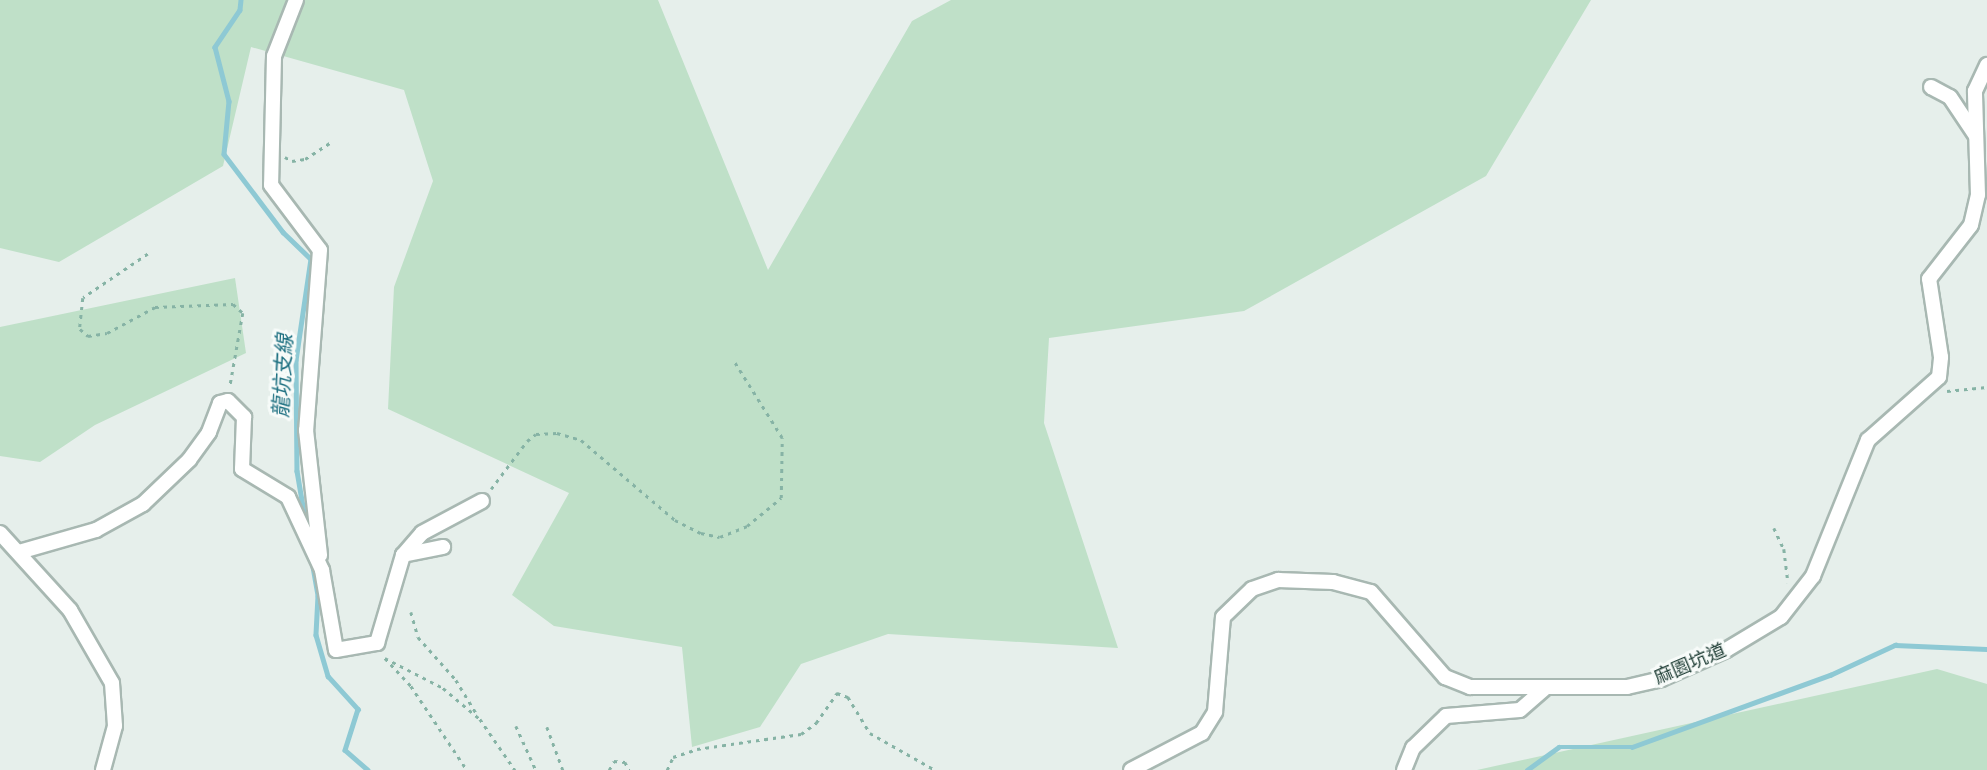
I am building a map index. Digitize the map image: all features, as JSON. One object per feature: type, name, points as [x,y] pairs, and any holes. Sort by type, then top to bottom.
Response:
[{"type":"street","points":[[296,0],[274,56],[271,185],[320,250],[306,430],[322,570],[336,649],[377,643],[403,555],[422,533],[482,501]]},
{"type":"street","name":"麻園坑道","points":[[1131,770],[1202,733],[1215,712],[1223,617],[1252,589],[1278,580],[1333,582],[1371,592],[1445,677],[1470,687],[1627,687],[1661,679],[1726,650],[1781,617],[1813,576],[1868,440],[1939,377],[1941,357],[1929,279],[1971,225],[1978,195],[1975,92],[1987,65]]},
{"type":"street","points":[[1931,87],[1950,97],[1976,136]]},
{"type":"street","points":[[19,552],[96,530],[143,504],[189,460],[209,432],[220,403],[228,401],[244,417],[242,469],[288,497],[322,570]]},
{"type":"street","points":[[0,533],[82,627],[112,683],[115,726],[103,770]]},
{"type":"street","points":[[403,555],[443,547]]},
{"type":"street","points":[[1404,770],[1413,748],[1446,716],[1520,710],[1546,687]]},
{"type":"path","points":[[273,149],[292,161],[305,159],[330,143]]},
{"type":"path","points":[[148,254],[83,298],[80,329],[88,336],[107,333],[155,307],[233,304],[243,313],[228,401]]},
{"type":"path","points":[[482,501],[527,441],[536,434],[557,433],[581,440],[675,520],[701,533],[720,537],[747,526],[780,498],[782,438],[735,363]]},
{"type":"path","points":[[1923,394],[1987,387]]},
{"type":"path","points":[[1774,528],[1784,549],[1788,583],[1781,617]]},
{"type":"path","points":[[411,612],[418,637],[456,680],[515,770]]},
{"type":"path","points":[[377,643],[384,658],[411,686],[467,770]]},
{"type":"path","points":[[384,658],[443,688],[480,719]]},
{"type":"path","points":[[667,770],[673,757],[697,749],[801,734],[816,723],[837,693],[848,697],[870,733],[935,770]]},
{"type":"path","points":[[516,726],[536,770]]},
{"type":"path","points":[[547,727],[563,770]]},
{"type":"path","points":[[609,770],[614,761],[625,762],[629,770]]},
{"type":"green space","points":[[0,0],[658,0],[768,270],[912,21],[951,0],[1591,0],[1486,176],[1244,311],[1049,338],[1044,423],[1118,648],[888,634],[801,664],[760,727],[692,747],[682,647],[554,626],[512,595],[569,493],[388,409],[394,287],[433,181],[404,90],[251,47],[223,166],[59,262],[0,248]]},
{"type":"green space","points":[[235,278],[246,353],[95,425],[40,462],[0,456],[0,327]]},
{"type":"green space","points":[[1937,669],[1987,684],[1987,770],[1477,770]]},
{"type":"waterway","name":"龍坑支線","points":[[241,0],[240,10],[215,47],[229,101],[224,154],[283,232],[311,259],[296,360],[297,471],[305,518]]},
{"type":"waterway","name":"龍坑支線","points":[[312,561],[318,596],[316,635],[328,676],[358,709],[345,750],[368,770]]},
{"type":"waterway","points":[[1527,770],[1559,747],[1632,747],[1830,675],[1895,645],[1987,649]]}]
